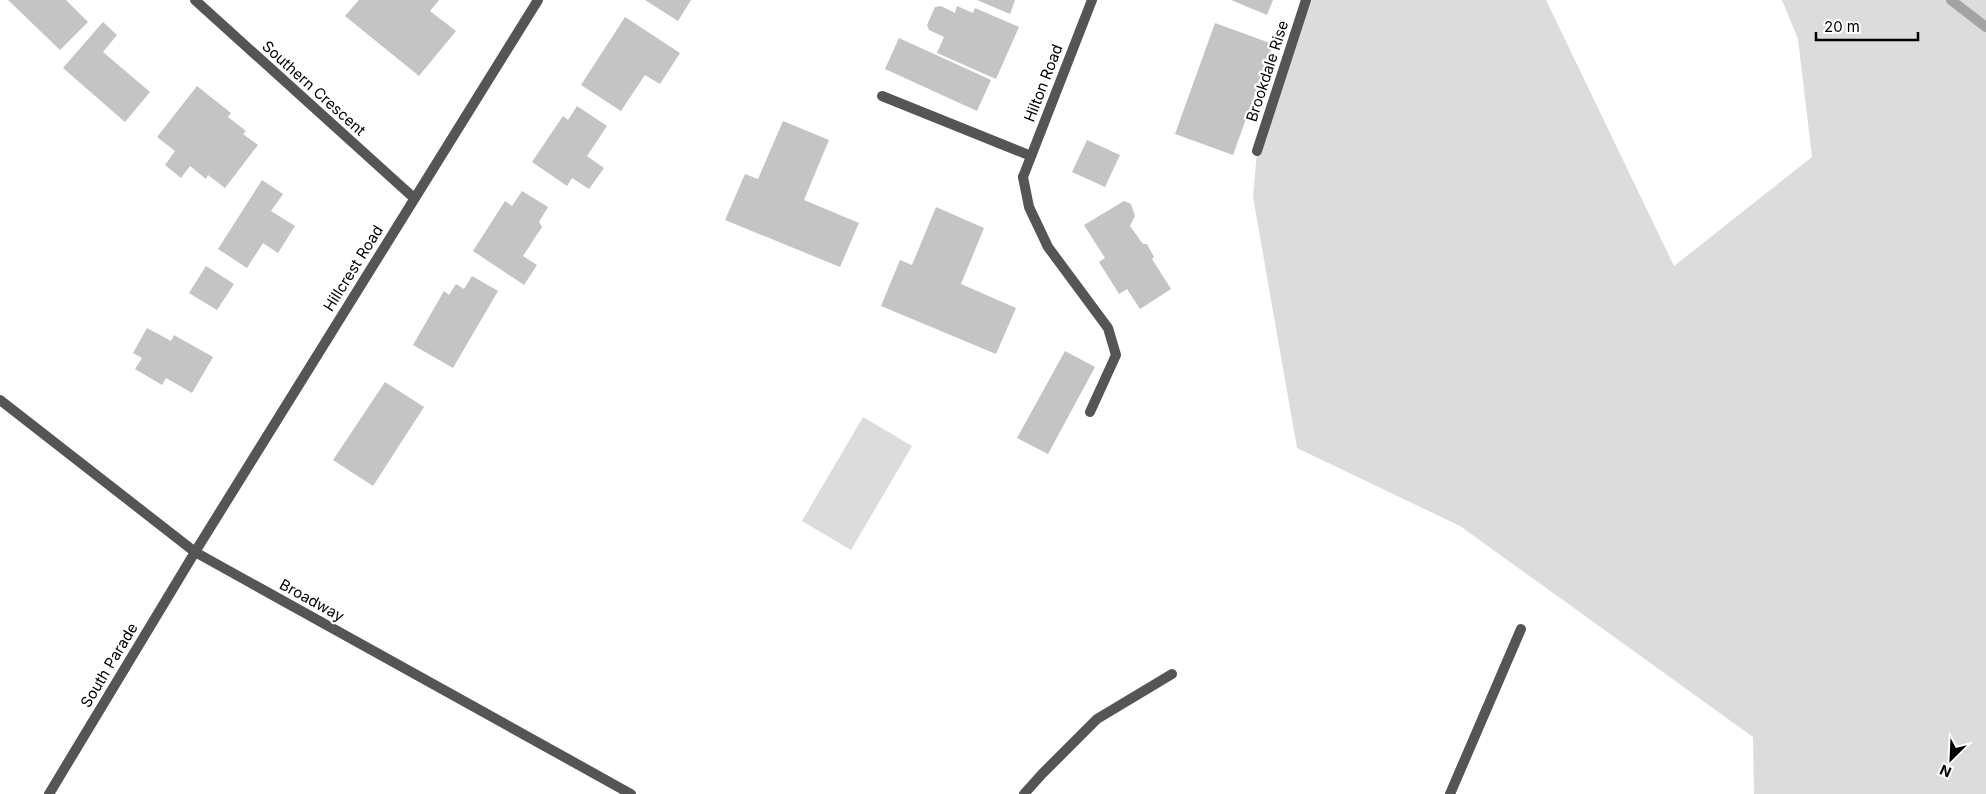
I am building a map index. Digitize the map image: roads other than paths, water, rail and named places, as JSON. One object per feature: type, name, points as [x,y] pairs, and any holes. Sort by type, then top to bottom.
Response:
[{"type":"street","name":"Southern Crescent","points":[[194,0],[414,198]]},
{"type":"street","name":"Hillcrest Road","points":[[195,552],[538,0]]},
{"type":"street","name":"Hilton Road","points":[[1090,412],[1116,355],[1108,328],[1048,247],[1029,207],[1023,177],[1092,0]]},
{"type":"street","name":"Brookdale Rise","points":[[1257,151],[1306,0]]},
{"type":"street","points":[[882,96],[1031,156]]},
{"type":"street","name":"Broadway","points":[[0,400],[195,552],[631,794]]},
{"type":"street","name":"South Parade","points":[[49,794],[195,552]]},
{"type":"street","points":[[1450,794],[1521,628]]},
{"type":"street","points":[[1024,794],[1097,719],[1172,674]]},
{"type":"waterway","points":[[1951,0],[1986,27]]}]
